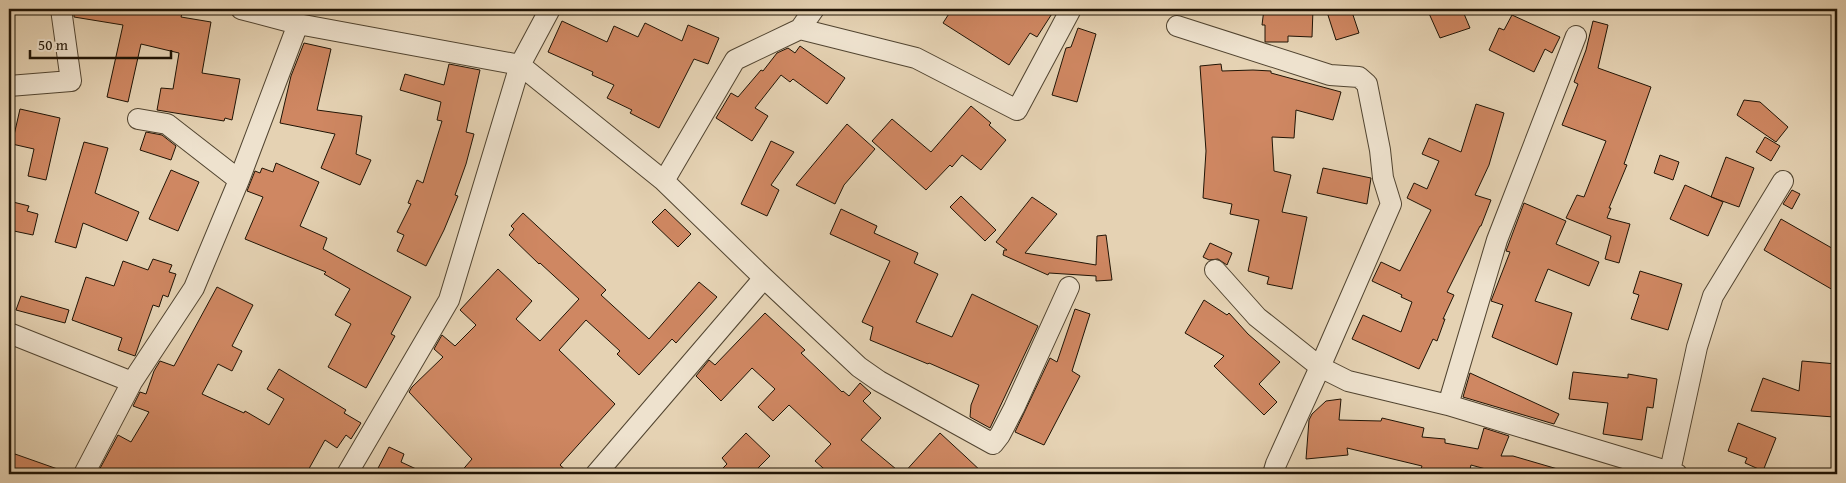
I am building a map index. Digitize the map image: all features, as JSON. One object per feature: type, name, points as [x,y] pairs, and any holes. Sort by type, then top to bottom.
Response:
[{"type":"street","points":[[9,86],[71,81],[61,9]]},
{"type":"street","points":[[241,9],[298,24],[520,65],[664,181],[764,278],[866,372],[993,444],[1000,435],[1014,408],[1069,287]]},
{"type":"street","points":[[348,474],[449,300],[520,65],[550,9]]},
{"type":"street","points":[[664,181],[735,60],[800,29],[814,9]]},
{"type":"street","points":[[800,29],[916,58],[1017,110],[1071,9]]},
{"type":"street","points":[[84,474],[132,382],[194,288],[239,180],[298,24]]},
{"type":"street","points":[[1177,26],[1330,75],[1359,77],[1367,84],[1380,150],[1383,178],[1391,204],[1273,474]]},
{"type":"street","points":[[1448,405],[1497,240],[1576,36]]},
{"type":"street","points":[[138,119],[167,124],[239,180]]},
{"type":"street","points":[[1216,270],[1257,317],[1320,367],[1348,381],[1448,405],[1674,473],[1697,347],[1713,296],[1783,180]]},
{"type":"street","points":[[596,474],[764,278]]},
{"type":"street","points":[[9,334],[132,382]]},
{"type":"building","points":[[74,9],[135,9],[161,13],[162,10],[182,14],[181,17],[211,22],[202,73],[240,79],[232,120],[225,118],[224,121],[157,110],[161,88],[173,89],[179,53],[141,44],[128,102],[107,97],[123,25],[74,17]]},
{"type":"building","points":[[952,9],[1055,9],[1037,37],[1030,33],[1009,65],[943,23]]},
{"type":"building","points":[[1264,9],[1313,9],[1312,37],[1288,36],[1288,42],[1265,42],[1265,25],[1262,25]]},
{"type":"building","points":[[1326,9],[1351,9],[1359,33],[1336,40]]},
{"type":"building","points":[[1427,9],[1462,9],[1470,28],[1440,38]]},
{"type":"building","points":[[1512,15],[1560,37],[1552,53],[1545,49],[1534,72],[1489,50],[1499,28],[1504,30]]},
{"type":"building","points":[[562,21],[607,42],[614,26],[638,37],[645,23],[682,41],[688,25],[719,38],[708,64],[694,59],[659,128],[630,113],[632,110],[607,98],[614,85],[592,75],[593,72],[548,52]]},
{"type":"building","points":[[1593,21],[1608,25],[1598,68],[1651,87],[1624,164],[1627,165],[1609,208],[1611,208],[1607,218],[1630,224],[1619,263],[1605,259],[1611,236],[1566,218],[1577,195],[1584,197],[1606,141],[1562,125],[1578,84],[1574,82],[1586,50]]},
{"type":"building","points":[[1078,28],[1096,34],[1077,102],[1052,95],[1066,48],[1071,47]]},
{"type":"building","points":[[304,43],[331,49],[317,110],[362,116],[356,154],[371,160],[360,185],[321,168],[335,134],[280,123],[291,76]]},
{"type":"building","points":[[800,46],[845,78],[827,104],[793,79],[790,82],[781,75],[755,108],[768,116],[752,141],[716,118],[731,93],[738,97],[777,53],[788,48],[795,53]]},
{"type":"building","points":[[449,64],[480,70],[466,132],[474,134],[455,195],[458,196],[426,266],[397,251],[404,235],[397,232],[411,204],[408,203],[417,180],[423,183],[442,121],[437,120],[441,102],[400,90],[405,74],[444,85]]},
{"type":"building","points":[[1221,64],[1222,71],[1271,71],[1271,73],[1341,92],[1333,120],[1296,110],[1294,138],[1272,137],[1274,171],[1291,175],[1282,212],[1307,217],[1292,289],[1267,284],[1269,277],[1248,271],[1259,220],[1230,214],[1232,204],[1203,198],[1206,151],[1200,66]]},
{"type":"building","points":[[1744,100],[1760,102],[1788,127],[1776,142],[1737,115]]},
{"type":"building","points":[[1476,104],[1504,113],[1489,165],[1475,195],[1491,200],[1481,226],[1447,292],[1454,295],[1443,319],[1445,319],[1437,341],[1433,339],[1419,369],[1352,339],[1363,315],[1401,332],[1412,302],[1401,297],[1402,295],[1372,281],[1381,262],[1400,271],[1431,210],[1407,198],[1414,183],[1427,189],[1439,161],[1422,154],[1429,138],[1461,152]]},
{"type":"building","points":[[971,106],[991,123],[989,125],[1006,140],[981,170],[962,155],[952,167],[950,165],[926,190],[872,141],[892,119],[931,152]]},
{"type":"building","points":[[20,109],[60,118],[46,180],[28,176],[34,149],[12,144]]},
{"type":"building","points":[[847,124],[875,149],[844,185],[835,204],[796,185]]},
{"type":"building","points":[[146,132],[162,135],[176,146],[171,160],[140,150]]},
{"type":"building","points":[[1765,137],[1780,146],[1771,161],[1756,152]]},
{"type":"building","points":[[771,141],[794,152],[771,185],[779,190],[767,216],[741,204]]},
{"type":"building","points":[[84,142],[108,148],[95,193],[139,212],[127,241],[83,223],[76,248],[55,242]]},
{"type":"building","points":[[1660,155],[1679,162],[1673,180],[1654,173]]},
{"type":"building","points":[[1726,157],[1754,168],[1739,207],[1711,197]]},
{"type":"building","points":[[276,163],[319,182],[300,226],[327,238],[323,249],[411,297],[391,334],[395,336],[366,388],[328,367],[351,324],[335,315],[350,289],[324,274],[326,272],[245,239],[263,197],[247,191],[255,171],[260,173],[262,168],[273,172]]},
{"type":"building","points":[[1323,168],[1371,178],[1367,204],[1317,193]]},
{"type":"building","points":[[171,170],[199,182],[178,231],[149,219]]},
{"type":"building","points":[[1685,185],[1723,202],[1708,236],[1670,219]]},
{"type":"building","points":[[1792,190],[1800,194],[1792,209],[1783,204]]},
{"type":"building","points":[[961,196],[996,230],[985,241],[950,207]]},
{"type":"building","points":[[1032,197],[1057,214],[1025,253],[1096,265],[1097,236],[1106,235],[1112,280],[1096,281],[1096,276],[1049,273],[1048,275],[1003,255],[1004,250],[1007,250],[996,242]]},
{"type":"building","points":[[9,201],[29,206],[27,211],[38,214],[33,235],[9,230]]},
{"type":"building","points":[[1524,203],[1566,221],[1556,244],[1599,262],[1589,286],[1548,269],[1535,301],[1572,313],[1557,365],[1492,337],[1503,305],[1491,301],[1510,252],[1506,251]]},
{"type":"building","points":[[665,209],[691,234],[678,247],[652,222]]},
{"type":"building","points":[[841,209],[877,226],[874,233],[918,253],[914,263],[938,274],[916,322],[952,337],[972,294],[1038,326],[990,428],[970,417],[971,405],[979,385],[870,340],[873,327],[862,322],[890,261],[830,234]]},
{"type":"building","points":[[523,213],[606,290],[601,295],[649,339],[699,282],[717,297],[676,343],[672,339],[639,375],[617,354],[620,351],[586,320],[559,350],[615,404],[560,465],[570,474],[459,474],[472,459],[409,392],[443,357],[434,349],[442,335],[455,346],[476,325],[460,310],[498,269],[532,301],[516,319],[540,341],[579,299],[509,235],[514,229],[511,226]]},
{"type":"building","points":[[1781,219],[1837,251],[1837,281],[1833,290],[1764,250]]},
{"type":"building","points":[[1210,243],[1232,253],[1227,265],[1218,259],[1209,260],[1203,257]]},
{"type":"building","points":[[153,259],[172,265],[169,272],[176,274],[168,297],[163,295],[159,307],[153,305],[135,356],[118,350],[122,338],[72,320],[86,277],[114,286],[123,261],[148,270]]},
{"type":"building","points":[[1640,271],[1682,284],[1668,330],[1631,319],[1639,295],[1633,293]]},
{"type":"building","points":[[217,287],[253,305],[232,346],[242,351],[232,371],[218,364],[202,394],[244,413],[245,411],[269,425],[284,399],[267,389],[279,369],[346,410],[344,413],[361,423],[351,439],[346,435],[337,448],[325,440],[306,474],[97,474],[118,435],[131,442],[149,412],[133,406],[140,392],[146,394],[154,371],[160,361],[174,366]]},
{"type":"building","points":[[21,296],[69,310],[65,323],[16,310]]},
{"type":"building","points":[[1204,300],[1227,315],[1229,313],[1248,334],[1280,362],[1259,384],[1277,402],[1264,415],[1214,366],[1224,356],[1185,333]]},
{"type":"building","points":[[1075,309],[1090,314],[1072,371],[1080,376],[1044,445],[1015,432],[1050,358],[1057,362]]},
{"type":"building","points":[[765,313],[805,350],[801,353],[842,392],[849,396],[860,383],[871,393],[863,401],[881,418],[861,440],[902,474],[830,474],[815,461],[831,444],[789,405],[773,421],[758,407],[775,389],[752,368],[721,401],[696,376],[709,360],[715,365]]},
{"type":"building","points":[[1802,361],[1837,364],[1834,417],[1751,411],[1763,378],[1799,391]]},
{"type":"building","points":[[1573,372],[1628,378],[1628,374],[1657,379],[1653,408],[1647,407],[1642,440],[1603,434],[1608,403],[1569,399]]},
{"type":"building","points":[[1470,373],[1559,414],[1554,424],[1463,397]]},
{"type":"building","points":[[1341,399],[1339,420],[1381,421],[1382,418],[1424,428],[1422,437],[1445,439],[1445,443],[1478,449],[1484,428],[1509,436],[1501,456],[1513,456],[1561,470],[1560,474],[1504,474],[1471,465],[1469,474],[1439,474],[1421,469],[1422,466],[1347,448],[1348,455],[1306,459],[1309,420],[1312,414],[1326,401]]},
{"type":"building","points":[[1738,423],[1776,438],[1763,471],[1745,463],[1747,458],[1728,451]]},
{"type":"building","points":[[746,433],[770,456],[752,474],[717,474],[727,464],[722,458]]},
{"type":"building","points":[[940,433],[966,457],[984,474],[903,474]]},
{"type":"building","points":[[389,447],[404,454],[401,462],[427,474],[375,474]]},
{"type":"building","points":[[15,454],[66,472],[65,474],[9,474]]}]
